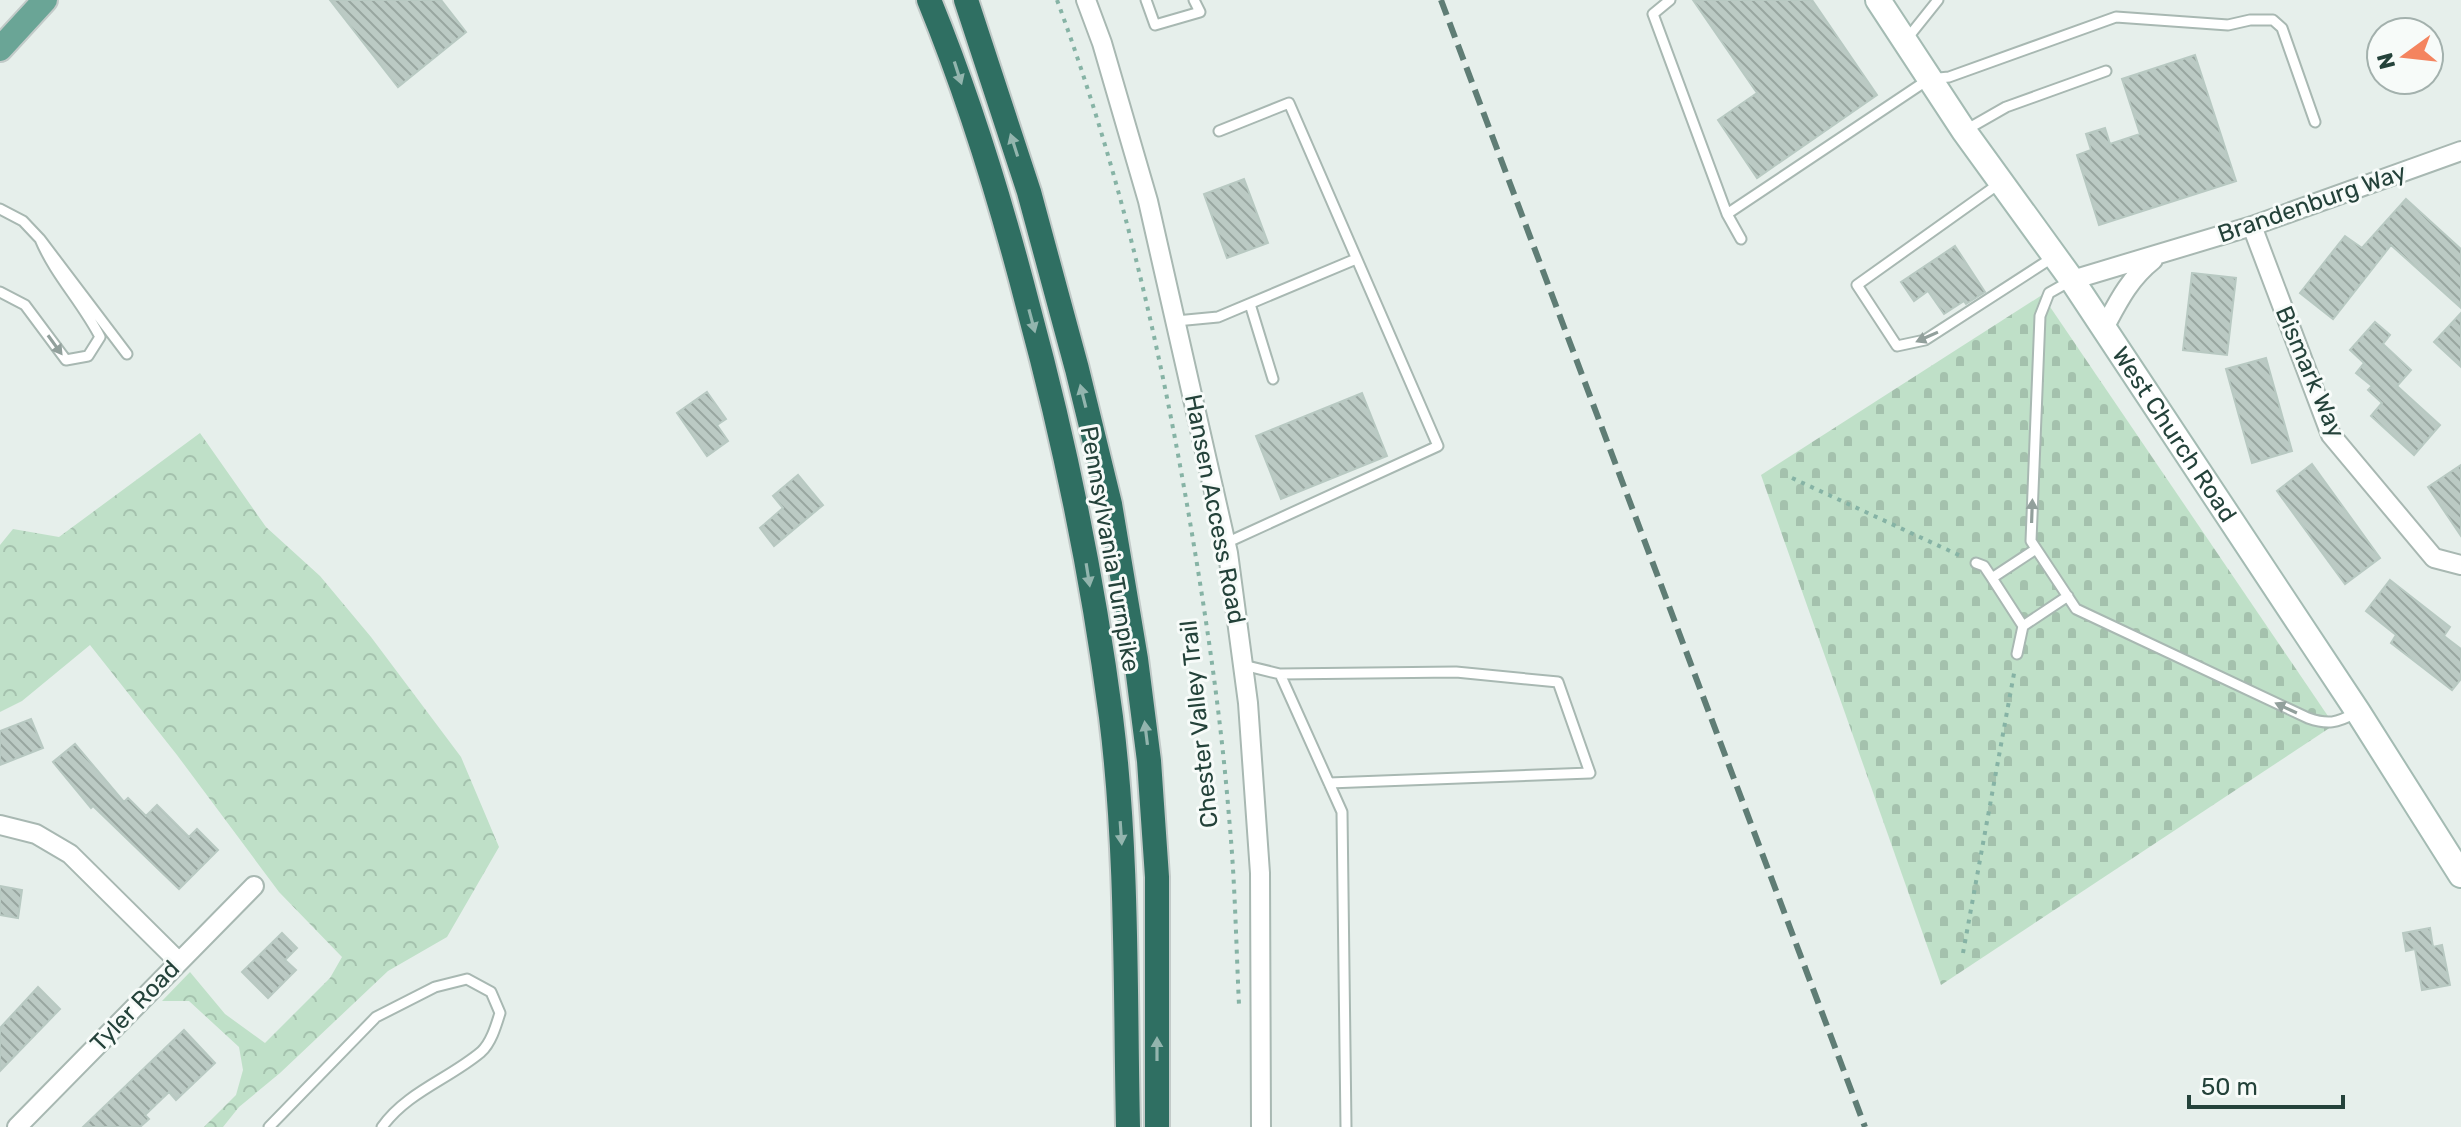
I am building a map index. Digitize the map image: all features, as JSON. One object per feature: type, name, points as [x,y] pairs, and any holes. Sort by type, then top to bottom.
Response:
[{"type":"highway","name":"Pennsylvania Turnpike","points":[[929,0],[954,62],[1008,229],[1057,415],[1086,564],[1111,718],[1122,842],[1128,1127]]},
{"type":"highway","name":"Pennsylvania Turnpike","points":[[966,0],[1029,192],[1077,369],[1110,504],[1129,613],[1149,761],[1156,863],[1157,1127]]},
{"type":"main road","points":[[0,49],[45,0]]},
{"type":"street","name":"Hansen Access Road","points":[[1086,0],[1102,43],[1148,201],[1226,543],[1243,665],[1260,873],[1261,1127]]},
{"type":"street","name":"West Church Road","points":[[1878,0],[1964,131],[2104,328],[2358,712],[2461,875]]},
{"type":"street","name":"Brandenburg Way","points":[[2072,280],[2252,226],[2460,153]]},
{"type":"street","name":"Bismark Way","points":[[2252,226],[2331,435],[2434,558],[2461,565]]},
{"type":"street","name":"Brandenburg Way","points":[[2104,328],[2123,291],[2137,273],[2162,253]]},
{"type":"street","points":[[0,825],[36,834],[70,854],[179,962]]},
{"type":"street","name":"Tyler Road","points":[[17,1127],[254,886]]},
{"type":"lane","points":[[1146,0],[1155,25],[1200,12],[1194,0]]},
{"type":"lane","points":[[1670,0],[1653,14],[1727,214],[1741,239]]},
{"type":"lane","points":[[1906,40],[1938,0]]},
{"type":"lane","points":[[1727,214],[1929,79],[1949,77],[2116,17],[2228,25],[2273,20],[2282,28],[2315,122]]},
{"type":"lane","points":[[1964,131],[2006,107],[2106,71]]},
{"type":"lane","points":[[1219,131],[1289,103],[1438,446],[1226,543]]},
{"type":"lane","points":[[2001,182],[1857,285],[1897,346],[1925,340],[2055,256]]},
{"type":"lane","points":[[0,209],[23,221],[40,239],[127,354]]},
{"type":"lane","points":[[0,292],[25,305],[66,360],[88,356],[100,337],[91,319],[51,265],[40,239]]},
{"type":"lane","points":[[1176,321],[1218,317],[1356,259]]},
{"type":"lane","points":[[2072,280],[2049,293],[2040,316],[2031,541],[2036,549],[2076,609],[2308,718],[2325,724],[2335,723],[2358,712]]},
{"type":"lane","points":[[1250,304],[1273,379]]},
{"type":"lane","points":[[1992,578],[2036,549]]},
{"type":"lane","points":[[1976,563],[1984,566],[2023,626]]},
{"type":"lane","points":[[2017,654],[2023,626],[2068,596]]},
{"type":"lane","points":[[1243,665],[1280,674],[1456,672],[1558,682],[1590,773],[1329,783]]},
{"type":"lane","points":[[1280,674],[1342,812],[1346,1127]]},
{"type":"lane","points":[[269,1127],[376,1017],[435,987],[467,979],[491,992],[500,1013],[483,1050],[429,1084],[392,1113],[382,1127]]},
{"type":"path","name":"Chester Valley Trail","points":[[1057,0],[1109,159],[1143,279],[1177,448],[1205,611],[1229,817],[1240,1014]]},
{"type":"path","points":[[1792,478],[1976,563]]},
{"type":"path","points":[[1963,953],[2017,654]]},
{"type":"green space","points":[[2042,295],[2334,725],[1941,985],[1761,475]]},
{"type":"green space","points":[[200,433],[266,527],[320,576],[371,637],[461,757],[499,847],[447,937],[388,971],[280,1073],[239,1107],[223,1127],[204,1127],[236,1095],[243,1070],[239,1047],[189,1001],[162,1001],[190,972],[225,1014],[265,1043],[330,978],[342,957],[279,892],[90,645],[22,701],[0,712],[0,545],[13,529],[59,537]]},
{"type":"building","points":[[330,0],[441,0],[466,32],[398,87]]},
{"type":"building","points":[[1693,0],[1812,0],[1877,95],[1757,178],[1718,120],[1757,93]]},
{"type":"building","points":[[2195,55],[2236,181],[2099,225],[2077,155],[2091,150],[2086,134],[2105,128],[2110,144],[2140,134],[2122,79]]},
{"type":"building","points":[[1244,179],[1268,243],[1227,258],[1204,194]]},
{"type":"building","points":[[2406,199],[2461,249],[2461,308],[2391,245],[2333,319],[2300,293],[2345,236],[2362,248]]},
{"type":"building","points":[[1955,246],[1985,292],[1944,314],[1928,291],[1914,301],[1901,282]]},
{"type":"building","points":[[2192,273],[2236,278],[2227,355],[2183,350]]},
{"type":"building","points":[[2461,313],[2461,367],[2434,342]]},
{"type":"building","points":[[2375,322],[2390,335],[2383,344],[2411,370],[2397,386],[2440,425],[2414,455],[2371,416],[2382,403],[2368,390],[2372,386],[2356,373],[2364,363],[2350,350]]},
{"type":"building","points":[[2266,358],[2292,451],[2252,463],[2226,369]]},
{"type":"building","points":[[707,392],[726,419],[717,425],[728,441],[707,456],[677,413]]},
{"type":"building","points":[[1362,393],[1387,456],[1281,499],[1256,436]]},
{"type":"building","points":[[2312,464],[2380,558],[2345,584],[2277,491]]},
{"type":"building","points":[[2461,465],[2461,536],[2428,487]]},
{"type":"building","points":[[798,475],[823,505],[774,546],[760,528],[783,508],[773,496]]},
{"type":"building","points":[[2390,580],[2450,627],[2444,636],[2461,649],[2461,679],[2452,690],[2391,643],[2396,635],[2366,611]]},
{"type":"building","points":[[31,719],[43,748],[0,765],[0,731]]},
{"type":"building","points":[[75,744],[124,802],[128,798],[146,816],[157,805],[189,837],[197,829],[218,850],[179,889],[93,806],[91,808],[53,762]]},
{"type":"building","points":[[0,886],[22,890],[18,918],[0,915]]},
{"type":"building","points":[[2430,928],[2433,947],[2442,945],[2450,985],[2422,990],[2415,949],[2406,951],[2403,933]]},
{"type":"building","points":[[282,933],[297,948],[285,960],[296,970],[268,998],[242,972]]},
{"type":"building","points":[[38,987],[60,1009],[0,1071],[0,1028]]},
{"type":"building","points":[[184,1030],[215,1063],[176,1100],[169,1092],[145,1115],[149,1119],[140,1127],[83,1127]]},
{"type":"railway","points":[[1441,0],[1865,1127]]}]
